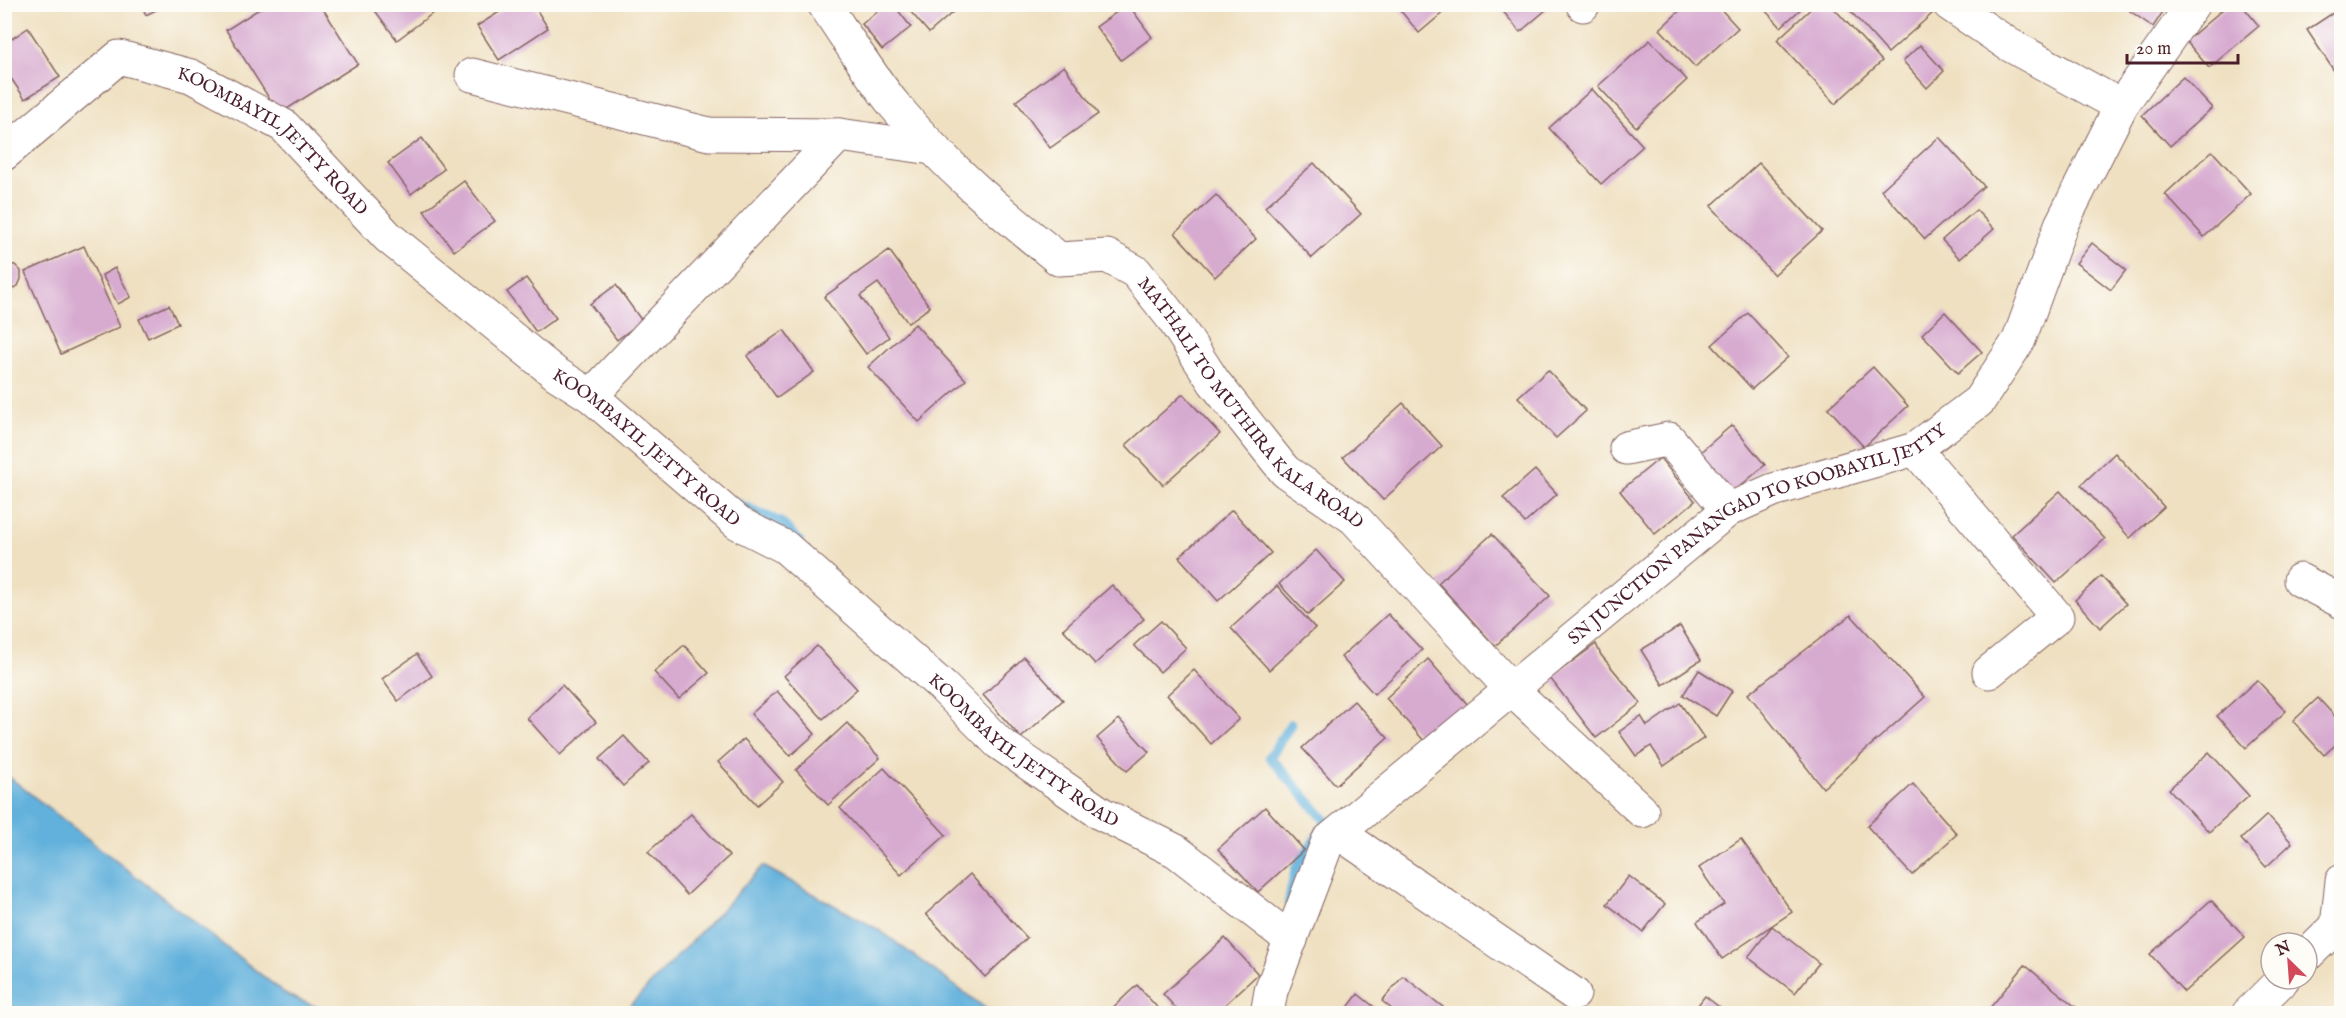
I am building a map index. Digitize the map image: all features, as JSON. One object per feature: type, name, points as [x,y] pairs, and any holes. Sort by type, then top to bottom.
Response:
[{"type":"street","name":"MATHALI TO MUTHIRA KALA ROAD","points":[[824,4],[894,105],[932,148],[982,197],[1059,259],[1107,256],[1136,272],[1173,319],[1214,382],[1285,471],[1354,518],[1512,690],[1642,811]]},
{"type":"street","points":[[1949,4],[2008,44],[2121,105]]},
{"type":"street","name":"SN JUNCTION PANANGAD TO KOOBAYIL JETTY","points":[[1267,1014],[1271,992],[1328,841],[1728,510],[1773,490],[1915,449],[1979,401],[2019,340],[2061,225],[2121,105],[2193,4]]},
{"type":"street","name":"KOOMBAYIL JETTY ROAD","points":[[4,154],[119,57],[191,76],[284,126],[388,237],[555,373],[591,396],[738,523],[785,547],[943,687],[999,743],[1102,814],[1176,851],[1291,939]]},
{"type":"street","points":[[472,75],[709,134],[839,135],[932,148]]},
{"type":"street","points":[[591,396],[839,135]]},
{"type":"street","points":[[1626,448],[1668,440],[1728,510]]},
{"type":"street","points":[[1915,449],[2057,617],[1989,672]]},
{"type":"street","points":[[2300,580],[2342,602]]},
{"type":"street","points":[[1339,832],[1574,994]]},
{"type":"street","points":[[2319,944],[2337,926],[2342,881]]},
{"type":"street","points":[[2248,1014],[2271,991]]},
{"type":"water","points":[[4,773],[287,995],[332,1013],[5,1013]]},
{"type":"water","points":[[763,866],[879,930],[992,1013],[623,1013]]},
{"type":"building","points":[[141,4],[168,4],[146,15]]},
{"type":"building","points":[[267,4],[320,4],[358,64],[279,114],[226,30]]},
{"type":"building","points":[[370,4],[445,4],[397,40]]},
{"type":"building","points":[[512,4],[533,4],[548,28],[499,60],[477,26]]},
{"type":"building","points":[[886,4],[893,4],[911,27],[882,50],[862,24]]},
{"type":"building","points":[[904,4],[962,4],[929,33]]},
{"type":"building","points":[[1128,4],[1152,37],[1121,60],[1096,27]]},
{"type":"building","points":[[1395,4],[1453,4],[1419,33]]},
{"type":"building","points":[[1497,4],[1553,4],[1520,32]]},
{"type":"building","points":[[1687,4],[1716,4],[1738,28],[1695,67],[1660,29]]},
{"type":"building","points":[[1816,4],[1830,4],[1882,61],[1835,104],[1777,40]]},
{"type":"building","points":[[1844,4],[1925,4],[1933,13],[1888,53]]},
{"type":"building","points":[[2120,4],[2168,4],[2153,27]]},
{"type":"building","points":[[2229,4],[2241,4],[2259,26],[2209,68],[2186,41]]},
{"type":"building","points":[[1760,5],[1805,5],[1781,27]]},
{"type":"building","points":[[2342,7],[2342,83],[2307,30]]},
{"type":"building","points":[[28,28],[60,77],[25,99],[4,68],[4,44]]},
{"type":"building","points":[[1650,40],[1687,80],[1636,127],[1598,86]]},
{"type":"building","points":[[1920,45],[1944,71],[1927,88],[1903,61]]},
{"type":"building","points":[[1064,66],[1098,114],[1050,148],[1016,101]]},
{"type":"building","points":[[2183,77],[2212,108],[2170,146],[2142,115]]},
{"type":"building","points":[[1592,89],[1643,146],[1601,184],[1549,128]]},
{"type":"building","points":[[1939,137],[1984,186],[1925,239],[1881,190]]},
{"type":"building","points":[[422,138],[444,169],[411,194],[388,163]]},
{"type":"building","points":[[2212,151],[2251,194],[2204,237],[2165,194]]},
{"type":"building","points":[[1314,163],[1361,214],[1312,258],[1265,207]]},
{"type":"building","points":[[1759,163],[1822,231],[1774,275],[1711,206]]},
{"type":"building","points":[[464,181],[495,221],[454,251],[424,211]]},
{"type":"building","points":[[1216,195],[1256,239],[1215,277],[1175,233]]},
{"type":"building","points":[[1976,210],[1994,229],[1960,259],[1942,240]]},
{"type":"building","points":[[2092,243],[2126,270],[2111,290],[2076,263]]},
{"type":"building","points":[[84,246],[120,327],[61,354],[25,272]]},
{"type":"building","points":[[889,250],[930,307],[908,323],[878,283],[860,296],[889,337],[866,354],[824,297]]},
{"type":"building","points":[[4,265],[15,265],[21,271],[18,286],[10,290],[4,289]]},
{"type":"building","points":[[115,268],[131,297],[118,304],[102,275]]},
{"type":"building","points":[[526,278],[556,318],[536,332],[507,292]]},
{"type":"building","points":[[616,285],[642,321],[617,340],[590,304]]},
{"type":"building","points":[[169,305],[178,324],[148,338],[139,319]]},
{"type":"building","points":[[1945,312],[1982,352],[1958,373],[1922,334]]},
{"type":"building","points":[[1748,313],[1788,357],[1752,389],[1712,345]]},
{"type":"building","points":[[915,324],[966,380],[919,422],[868,367]]},
{"type":"building","points":[[784,330],[814,372],[777,398],[747,356]]},
{"type":"building","points":[[1873,367],[1908,406],[1864,447],[1828,408]]},
{"type":"building","points":[[1548,370],[1586,411],[1556,438],[1518,397]]},
{"type":"building","points":[[1183,394],[1220,434],[1163,485],[1126,445]]},
{"type":"building","points":[[1403,403],[1442,446],[1383,500],[1343,457]]},
{"type":"building","points":[[1732,425],[1765,465],[1725,499],[1691,460]]},
{"type":"building","points":[[2115,453],[2164,507],[2130,538],[2081,485]]},
{"type":"building","points":[[1660,458],[1695,501],[1655,534],[1620,491]]},
{"type":"building","points":[[1535,470],[1557,494],[1525,523],[1503,498]]},
{"type":"building","points":[[2060,491],[2105,539],[2056,583],[2012,535]]},
{"type":"building","points":[[1232,510],[1271,553],[1218,601],[1179,557]]},
{"type":"building","points":[[1492,534],[1550,596],[1495,646],[1438,583]]},
{"type":"building","points":[[1316,550],[1345,582],[1308,615],[1279,584]]},
{"type":"building","points":[[2101,576],[2126,604],[2100,628],[2075,600]]},
{"type":"building","points":[[1112,585],[1144,619],[1095,664],[1063,629]]},
{"type":"building","points":[[1277,586],[1315,628],[1269,670],[1231,628]]},
{"type":"building","points":[[1388,614],[1422,650],[1374,694],[1341,657]]},
{"type":"building","points":[[1851,615],[1925,697],[1823,788],[1748,694]]},
{"type":"building","points":[[1161,621],[1186,648],[1160,672],[1134,645]]},
{"type":"building","points":[[1680,626],[1701,660],[1663,685],[1641,650]]},
{"type":"building","points":[[1596,644],[1601,655],[1641,703],[1596,738],[1550,678]]},
{"type":"building","points":[[684,645],[709,673],[679,699],[654,672]]},
{"type":"building","points":[[817,646],[857,689],[823,719],[784,676]]},
{"type":"building","points":[[417,654],[432,676],[398,701],[382,679]]},
{"type":"building","points":[[1024,657],[1063,700],[1021,738],[983,695]]},
{"type":"building","points":[[1428,659],[1468,705],[1426,743],[1386,698]]},
{"type":"building","points":[[1194,670],[1239,719],[1211,744],[1167,695]]},
{"type":"building","points":[[1699,670],[1732,691],[1716,716],[1683,695]]},
{"type":"building","points":[[2257,680],[2286,711],[2246,748],[2217,716]]},
{"type":"building","points":[[562,685],[596,722],[560,755],[527,718]]},
{"type":"building","points":[[777,691],[815,734],[790,756],[751,714]]},
{"type":"building","points":[[2318,698],[2342,724],[2342,739],[2324,755],[2293,721]]},
{"type":"building","points":[[1354,701],[1388,738],[1336,785],[1302,748]]},
{"type":"building","points":[[1680,703],[1704,738],[1664,766],[1651,746],[1636,756],[1619,732],[1641,716],[1647,726]]},
{"type":"building","points":[[1119,719],[1149,752],[1127,771],[1097,738]]},
{"type":"building","points":[[847,723],[880,758],[828,805],[796,770]]},
{"type":"building","points":[[624,736],[649,763],[623,786],[599,759]]},
{"type":"building","points":[[744,739],[783,782],[757,805],[718,762]]},
{"type":"building","points":[[2209,752],[2249,796],[2209,832],[2169,789]]},
{"type":"building","points":[[884,768],[946,835],[901,875],[840,808]]},
{"type":"building","points":[[1913,784],[1957,834],[1912,875],[1867,826]]},
{"type":"building","points":[[1265,807],[1304,850],[1258,892],[1218,849]]},
{"type":"building","points":[[691,814],[729,856],[687,895],[648,852]]},
{"type":"building","points":[[2267,815],[2292,843],[2266,867],[2241,839]]},
{"type":"building","points":[[1741,839],[1792,912],[1722,959],[1697,922],[1724,904],[1699,868]]},
{"type":"building","points":[[970,874],[1027,938],[985,977],[926,914]]},
{"type":"building","points":[[1629,876],[1665,904],[1643,932],[1607,904]]},
{"type":"building","points":[[2211,900],[2245,937],[2184,992],[2150,954]]},
{"type":"building","points":[[1772,926],[1819,963],[1795,993],[1748,957]]},
{"type":"building","points":[[1225,938],[1258,974],[1215,1014],[1181,1014],[1163,994]]},
{"type":"building","points":[[2025,965],[2084,1014],[1985,1014]]},
{"type":"building","points":[[1403,976],[1452,1014],[1398,1014],[1382,1001]]},
{"type":"building","points":[[1137,985],[1163,1014],[1106,1014]]},
{"type":"building","points":[[1358,994],[1383,1014],[1343,1014]]},
{"type":"building","points":[[1705,996],[1728,1014],[1691,1014]]},
{"type":"waterway","points":[[731,501],[780,522],[799,541]]},
{"type":"waterway","points":[[1289,903],[1296,868],[1327,822],[1270,757],[1291,724]]}]
